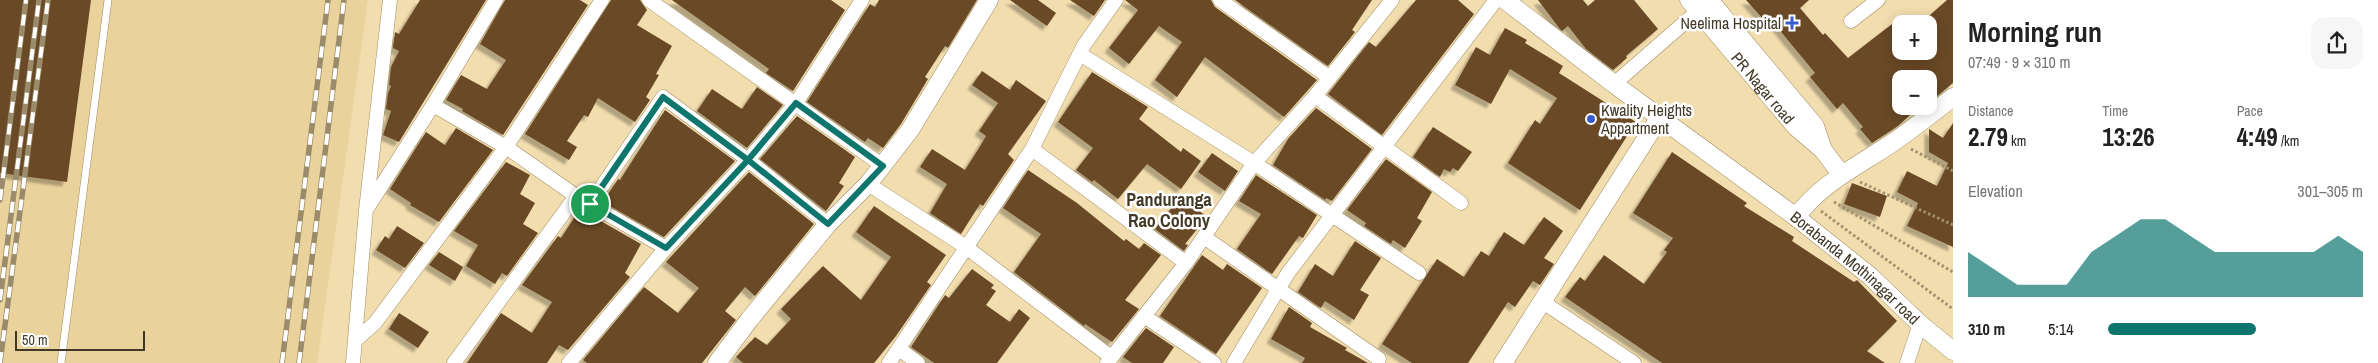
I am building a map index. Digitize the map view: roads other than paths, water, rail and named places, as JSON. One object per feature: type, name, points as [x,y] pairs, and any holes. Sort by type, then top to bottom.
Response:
[{"type":"street","points":[[353,363],[357,339],[366,210],[390,0]]},
{"type":"street","points":[[366,210],[434,105],[496,0]]},
{"type":"street","points":[[357,339],[375,323],[506,147],[602,0]]},
{"type":"street","points":[[648,0],[883,166]]},
{"type":"street","points":[[717,363],[749,320],[828,224],[868,184],[910,130],[989,0]]},
{"type":"street","points":[[889,363],[1032,149],[1080,54],[1116,0]]},
{"type":"street","points":[[1220,0],[1330,78]]},
{"type":"street","points":[[868,184],[966,247],[1109,360],[1186,263],[1254,163],[1315,96],[1392,0]]},
{"type":"street","points":[[1234,363],[1288,273],[1496,0]]},
{"type":"street","points":[[1505,0],[1614,84],[1796,217]]},
{"type":"street","points":[[1851,21],[1878,0]]},
{"type":"street","points":[[1614,84],[1703,2]]},
{"type":"street","name":"PR Nagar road","points":[[1703,2],[1796,127],[1823,150],[1841,174]]},
{"type":"street","points":[[569,363],[666,248],[748,160],[796,103],[855,3]]},
{"type":"street","points":[[1080,54],[1254,163],[1419,273]]},
{"type":"street","points":[[1315,96],[1461,203]]},
{"type":"street","points":[[590,204],[663,97],[748,160],[828,224]]},
{"type":"street","name":"Borabanda Mothinagar road","points":[[1953,97],[1895,141],[1841,174],[1813,197],[1796,217],[1870,276],[1920,324],[1953,351]]},
{"type":"street","points":[[434,105],[506,147],[576,196],[666,248]]},
{"type":"street","points":[[1503,363],[1660,117]]},
{"type":"street","points":[[1032,149],[1186,263]]},
{"type":"street","points":[[454,363],[576,196]]},
{"type":"street","points":[[1204,237],[1379,359]]},
{"type":"street","points":[[1543,302],[1634,363]]},
{"type":"street","points":[[1144,316],[1214,363]]},
{"type":"street","points":[[1907,363],[1920,324]]},
{"type":"street","points":[[899,349],[918,363]]},
{"type":"lane","points":[[61,363],[108,0]]},
{"type":"railway","points":[[0,200],[26,0]]},
{"type":"railway","points":[[0,300],[39,0]]},
{"type":"railway","points":[[0,363],[48,0]]},
{"type":"railway","points":[[282,363],[328,0]]},
{"type":"railway","points":[[299,363],[344,0]]},
{"type":"place","name":"Neelima Hospital","points":[[1792,23]]},
{"type":"place","name":"Kwality Heights Appartment","points":[[1591,119]]},
{"type":"district","name":"Panduranga Rao Colony","points":[[1169,210]]}]
